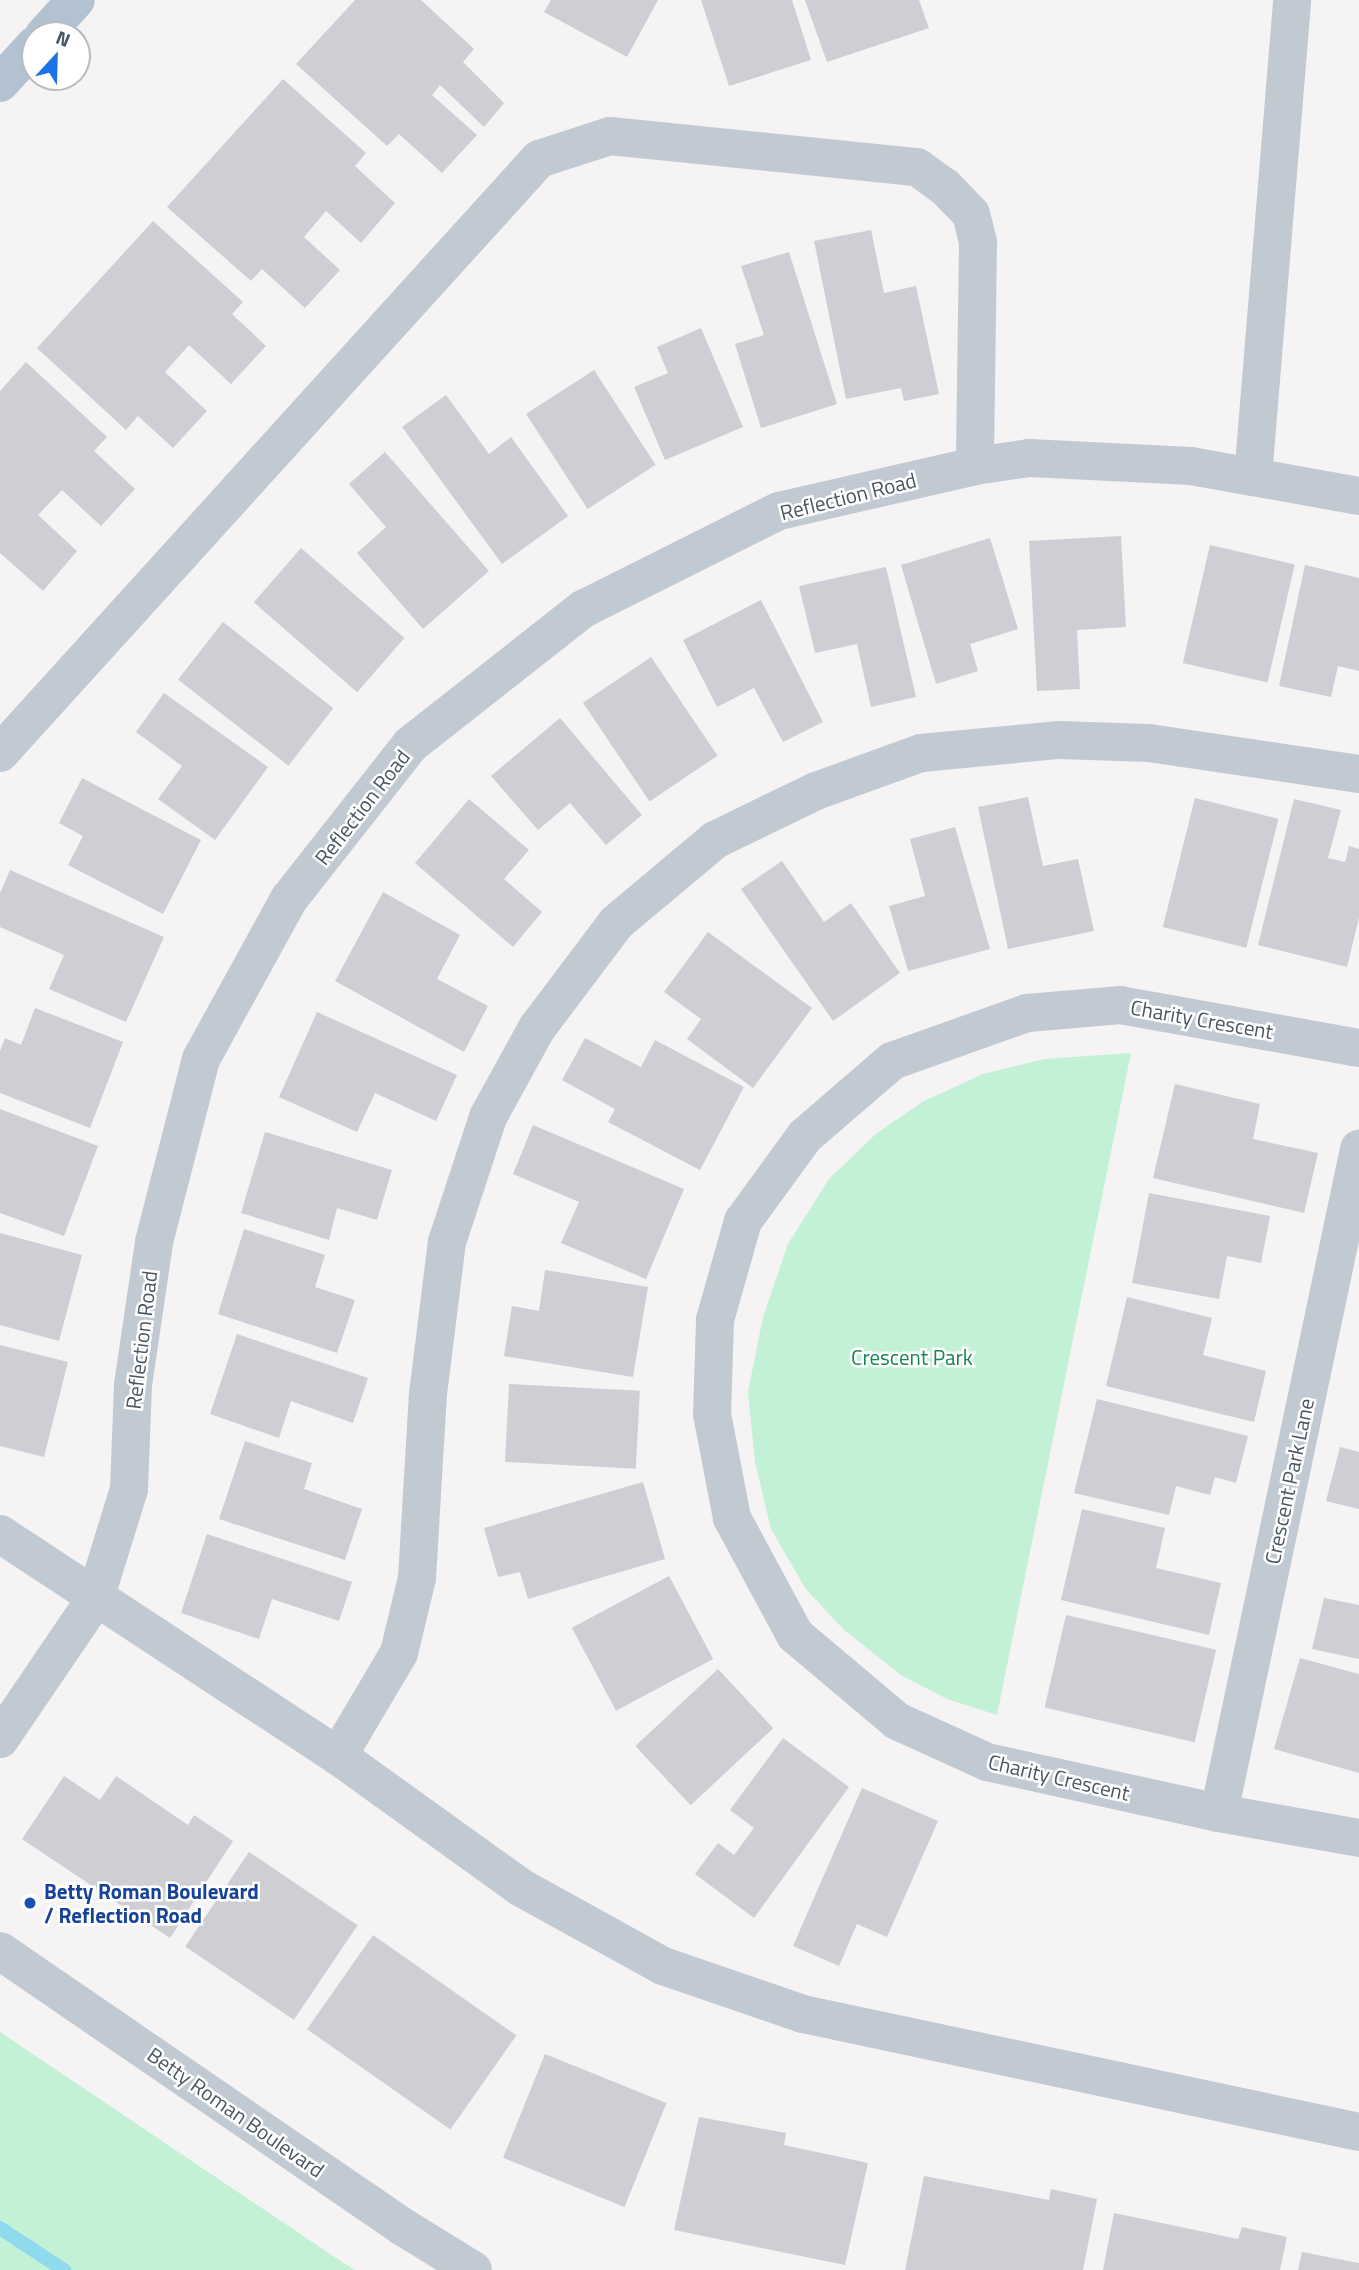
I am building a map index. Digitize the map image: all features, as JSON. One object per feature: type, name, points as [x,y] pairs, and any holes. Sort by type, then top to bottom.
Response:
[{"type":"main road","points":[[57,21],[76,0]]},
{"type":"main road","points":[[0,83],[21,60]]},
{"type":"street","points":[[1253,477],[1292,0]]},
{"type":"street","points":[[0,753],[540,159],[610,136],[917,167],[946,187],[971,214],[978,242],[975,466]]},
{"type":"street","name":"Reflection Road","points":[[0,1740],[95,1599],[129,1489],[133,1385],[154,1242],[201,1059],[289,899],[410,745],[583,609],[779,511],[975,466],[1029,458],[1191,466],[1359,496]]},
{"type":"street","points":[[338,1756],[399,1653],[417,1577],[428,1394],[447,1242],[484,1130],[537,1028],[616,923],[715,840],[816,792],[921,753],[1059,740],[1149,743],[1359,774]]},
{"type":"street","name":"Charity Crescent","points":[[1359,1048],[1121,1005],[1027,1013],[892,1061],[805,1136],[744,1222],[715,1320],[712,1414],[732,1518],[795,1635],[897,1721],[987,1762],[1219,1813],[1359,1838]]},
{"type":"street","name":"Crescent Park Lane","points":[[1219,1813],[1359,1149]]},
{"type":"street","points":[[0,1534],[95,1599],[338,1756],[520,1887],[663,1965],[803,2014],[1359,2132]]},
{"type":"street","name":"Betty Roman Boulevard","points":[[0,1951],[403,2227],[473,2270]]},
{"type":"green space","name":"Crescent Park","points":[[1131,1053],[997,1715],[947,1699],[901,1675],[844,1630],[805,1588],[771,1529],[755,1462],[748,1392],[763,1317],[788,1244],[829,1179],[877,1133],[924,1101],[983,1074],[1044,1059]]},
{"type":"green space","points":[[0,2032],[333,2256],[355,2270],[0,2270]]},
{"type":"building","points":[[355,0],[421,0],[474,49],[463,62],[504,103],[484,127],[440,85],[432,95],[477,135],[442,173],[399,134],[387,146],[296,64]]},
{"type":"building","points":[[551,0],[658,0],[627,57],[544,12]]},
{"type":"building","points":[[701,0],[792,0],[811,60],[729,86]]},
{"type":"building","points":[[805,0],[919,0],[929,28],[827,62]]},
{"type":"building","points":[[283,79],[366,153],[355,166],[395,203],[361,243],[326,211],[304,237],[340,270],[305,308],[262,269],[251,281],[167,207]]},
{"type":"building","points":[[153,221],[243,302],[232,314],[266,346],[231,384],[189,345],[165,372],[207,411],[173,448],[138,416],[126,430],[37,348]]},
{"type":"building","points":[[871,230],[884,293],[916,286],[939,394],[904,401],[901,388],[846,399],[814,241]]},
{"type":"building","points":[[789,252],[837,404],[761,428],[735,344],[764,335],[741,266]]},
{"type":"building","points":[[701,328],[743,427],[665,460],[634,387],[668,373],[657,347]]},
{"type":"building","points":[[26,362],[107,437],[94,451],[135,489],[101,526],[62,490],[38,515],[77,551],[43,591],[0,553],[0,391]]},
{"type":"building","points":[[594,370],[656,465],[588,509],[526,414]]},
{"type":"building","points":[[446,395],[489,454],[511,437],[568,516],[502,564],[402,427]]},
{"type":"building","points":[[385,452],[489,571],[423,629],[357,553],[386,527],[349,484]]},
{"type":"building","points":[[1121,536],[1126,627],[1077,630],[1080,689],[1037,691],[1029,541]]},
{"type":"building","points":[[990,538],[1018,629],[970,644],[978,671],[936,684],[901,565]]},
{"type":"building","points":[[1210,545],[1295,565],[1268,682],[1183,663]]},
{"type":"building","points":[[301,548],[404,638],[357,692],[254,602]]},
{"type":"building","points":[[1305,565],[1359,578],[1359,671],[1338,666],[1331,697],[1279,686]]},
{"type":"building","points":[[886,567],[916,697],[871,707],[857,644],[815,653],[799,586]]},
{"type":"building","points":[[761,600],[823,722],[783,742],[754,688],[717,707],[683,640]]},
{"type":"building","points":[[223,622],[333,708],[288,766],[178,680]]},
{"type":"building","points":[[651,657],[718,756],[650,802],[583,703]]},
{"type":"building","points":[[164,693],[268,767],[215,840],[158,799],[182,766],[136,732]]},
{"type":"building","points":[[560,718],[642,815],[606,845],[570,803],[538,830],[491,776]]},
{"type":"building","points":[[82,778],[201,840],[163,914],[68,865],[83,836],[59,823]]},
{"type":"building","points":[[1028,797],[1043,866],[1078,859],[1094,931],[1008,949],[978,807]]},
{"type":"building","points":[[1195,798],[1278,819],[1246,948],[1163,927]]},
{"type":"building","points":[[469,799],[529,850],[504,879],[542,912],[513,947],[415,863]]},
{"type":"building","points":[[1294,799],[1341,810],[1328,858],[1345,862],[1349,846],[1359,849],[1359,918],[1347,967],[1258,945]]},
{"type":"building","points":[[955,827],[990,949],[908,971],[889,906],[925,896],[910,839]]},
{"type":"building","points":[[782,861],[824,922],[851,903],[900,973],[833,1021],[741,889]]},
{"type":"building","points":[[10,870],[164,937],[126,1022],[49,989],[64,955],[0,927],[0,893]]},
{"type":"building","points":[[383,892],[460,935],[437,979],[488,1006],[464,1052],[335,981]]},
{"type":"building","points":[[708,932],[812,1008],[753,1088],[687,1039],[701,1019],[664,992]]},
{"type":"building","points":[[35,1008],[123,1042],[90,1128],[0,1093],[0,1051],[5,1038],[21,1045]]},
{"type":"building","points":[[317,1012],[457,1075],[436,1121],[375,1093],[357,1132],[279,1097]]},
{"type":"building","points":[[585,1038],[641,1067],[655,1040],[744,1087],[700,1170],[608,1122],[615,1109],[562,1080]]},
{"type":"building","points":[[1175,1084],[1260,1104],[1253,1139],[1318,1153],[1304,1213],[1153,1178]]},
{"type":"building","points":[[0,1109],[98,1146],[64,1236],[0,1213]]},
{"type":"building","points":[[533,1125],[684,1189],[646,1279],[561,1243],[579,1202],[513,1174]]},
{"type":"building","points":[[265,1132],[392,1170],[377,1220],[337,1208],[329,1240],[241,1213]]},
{"type":"building","points":[[1149,1193],[1270,1216],[1261,1263],[1227,1256],[1219,1299],[1132,1283]]},
{"type":"building","points":[[244,1229],[325,1255],[315,1287],[355,1300],[337,1353],[218,1314]]},
{"type":"building","points":[[0,1233],[82,1255],[59,1341],[0,1325]]},
{"type":"building","points":[[545,1270],[648,1287],[633,1377],[504,1356],[512,1306],[539,1311]]},
{"type":"building","points":[[1127,1297],[1212,1318],[1203,1355],[1266,1371],[1254,1422],[1106,1386]]},
{"type":"building","points":[[237,1334],[368,1378],[353,1423],[291,1401],[279,1438],[210,1414]]},
{"type":"building","points":[[0,1345],[68,1362],[44,1457],[0,1446]]},
{"type":"building","points":[[509,1384],[640,1391],[636,1469],[505,1462]]},
{"type":"building","points":[[1097,1399],[1248,1436],[1236,1483],[1215,1477],[1210,1495],[1176,1486],[1169,1515],[1074,1493]]},
{"type":"building","points":[[245,1441],[312,1463],[304,1489],[362,1509],[345,1560],[219,1519]]},
{"type":"building","points":[[1340,1447],[1359,1452],[1359,1509],[1326,1501]]},
{"type":"building","points":[[643,1482],[665,1559],[528,1599],[520,1572],[498,1577],[484,1528]]},
{"type":"building","points":[[1082,1509],[1165,1528],[1156,1568],[1221,1583],[1209,1635],[1061,1600]]},
{"type":"building","points":[[207,1534],[352,1582],[339,1621],[272,1599],[259,1639],[181,1613]]},
{"type":"building","points":[[669,1576],[713,1659],[616,1711],[572,1628]]},
{"type":"building","points":[[1324,1598],[1359,1605],[1359,1659],[1312,1649]]},
{"type":"building","points":[[1066,1615],[1216,1650],[1195,1742],[1045,1708]]},
{"type":"building","points":[[1300,1658],[1359,1674],[1359,1773],[1274,1749]]},
{"type":"building","points":[[718,1669],[773,1728],[691,1805],[635,1746]]},
{"type":"building","points":[[783,1738],[849,1787],[754,1918],[695,1874],[718,1843],[734,1855],[754,1828],[730,1810]]},
{"type":"building","points":[[64,1776],[100,1800],[116,1776],[188,1825],[194,1815],[233,1841],[170,1938],[22,1839]]},
{"type":"building","points":[[862,1788],[938,1821],[887,1937],[857,1924],[839,1966],[793,1946]]},
{"type":"building","points":[[249,1852],[358,1925],[294,2020],[185,1947]]},
{"type":"building","points":[[373,1935],[516,2035],[450,2130],[307,2029]]},
{"type":"building","points":[[545,2054],[666,2103],[625,2207],[503,2158]]},
{"type":"building","points":[[699,2117],[786,2133],[784,2145],[868,2163],[845,2265],[674,2230]]},
{"type":"building","points":[[924,2176],[1049,2200],[1051,2189],[1097,2199],[1083,2270],[905,2270]]},
{"type":"building","points":[[1114,2213],[1238,2239],[1242,2227],[1287,2237],[1280,2270],[1103,2270]]},
{"type":"building","points":[[1302,2252],[1359,2263],[1359,2270],[1298,2270]]},
{"type":"waterway","points":[[0,2228],[64,2270]]},
{"type":"place","name":"Betty Roman Boulevard / Reflection Road","points":[[30,1903]]}]
